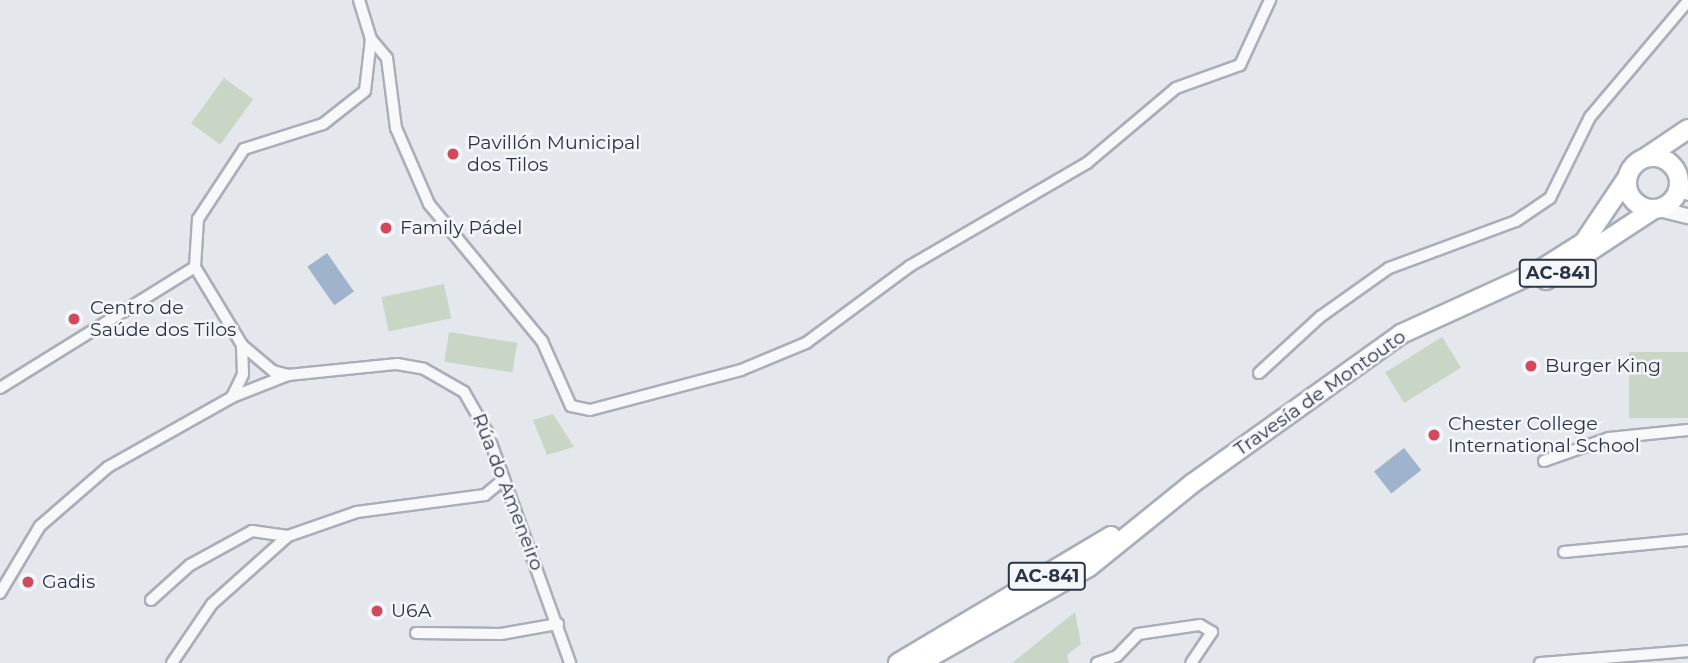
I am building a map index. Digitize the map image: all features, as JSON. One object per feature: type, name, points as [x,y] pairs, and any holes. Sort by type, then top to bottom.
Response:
[{"type":"main road","name":"Travesía de Montouto","points":[[920,663],[1089,566],[1193,483],[1401,334],[1535,273],[1584,242],[1627,178],[1645,158],[1688,129]]},
{"type":"main road","name":"Travesía de Montouto","points":[[1451,312],[1536,286],[1676,196],[1684,180],[1667,160],[1645,158]]},
{"type":"main road","points":[[1627,178],[1633,200],[1657,209]]},
{"type":"main road","name":"Travesía de Montouto","points":[[898,663],[1193,483]]},
{"type":"street","points":[[288,375],[243,345],[195,267],[198,219],[234,159],[256,142],[305,131],[354,104],[372,69],[371,39],[359,0]]},
{"type":"street","points":[[371,39],[387,58],[396,128],[429,204],[542,341],[571,406],[590,410],[741,370],[806,343],[909,266],[1087,163],[1176,88],[1240,65],[1270,0]]},
{"type":"street","points":[[1259,373],[1320,317],[1389,268],[1516,221],[1550,198],[1590,117],[1688,1]]},
{"type":"street","points":[[1657,209],[1688,216]]},
{"type":"street","points":[[0,388],[195,267]]},
{"type":"street","points":[[232,397],[243,374],[243,345]]},
{"type":"street","name":"Rúa do Ameneiro","points":[[0,593],[23,550],[60,506],[145,442],[232,397],[288,375],[397,364],[448,380],[476,407],[558,624],[569,663]]},
{"type":"street","points":[[1544,461],[1609,438],[1688,430]]},
{"type":"street","points":[[172,663],[212,604],[288,536],[357,512],[485,495],[504,479]]},
{"type":"street","points":[[151,600],[190,565],[252,531],[288,536]]},
{"type":"street","points":[[1564,552],[1688,540]]},
{"type":"street","points":[[416,634],[501,634],[558,624]]},
{"type":"street","points":[[1097,663],[1117,656],[1138,634],[1200,625],[1212,632],[1191,663]]},
{"type":"street","points":[[1540,663],[1688,651]]},
{"type":"green space","points":[[224,78],[253,99],[220,144],[191,123]]},
{"type":"green space","points":[[444,284],[451,318],[389,332],[381,297]]},
{"type":"green space","points":[[449,332],[517,343],[512,372],[444,362]]},
{"type":"green space","points":[[1442,337],[1461,368],[1404,403],[1385,373]]},
{"type":"green space","points":[[1629,352],[1688,352],[1688,418],[1629,418]]},
{"type":"green space","points":[[553,414],[574,447],[547,455],[533,420]]},
{"type":"green space","points":[[1075,612],[1081,644],[1067,655],[1069,663],[1012,663]]},
{"type":"water","points":[[327,253],[354,292],[334,305],[307,267]]},
{"type":"water","points":[[1404,448],[1421,470],[1391,493],[1374,471]]},
{"type":"place","name":"Pavillón Municipal dos Tilos","points":[[453,154]]},
{"type":"place","name":"Family Pádel","points":[[386,228]]},
{"type":"place","name":"Centro de Saúde dos Tilos","points":[[74,319]]},
{"type":"place","name":"Burger King","points":[[1531,366]]},
{"type":"place","name":"Chester College International School","points":[[1434,435]]},
{"type":"place","name":"Gadis","points":[[28,582]]},
{"type":"place","name":"U6A","points":[[377,611]]}]
